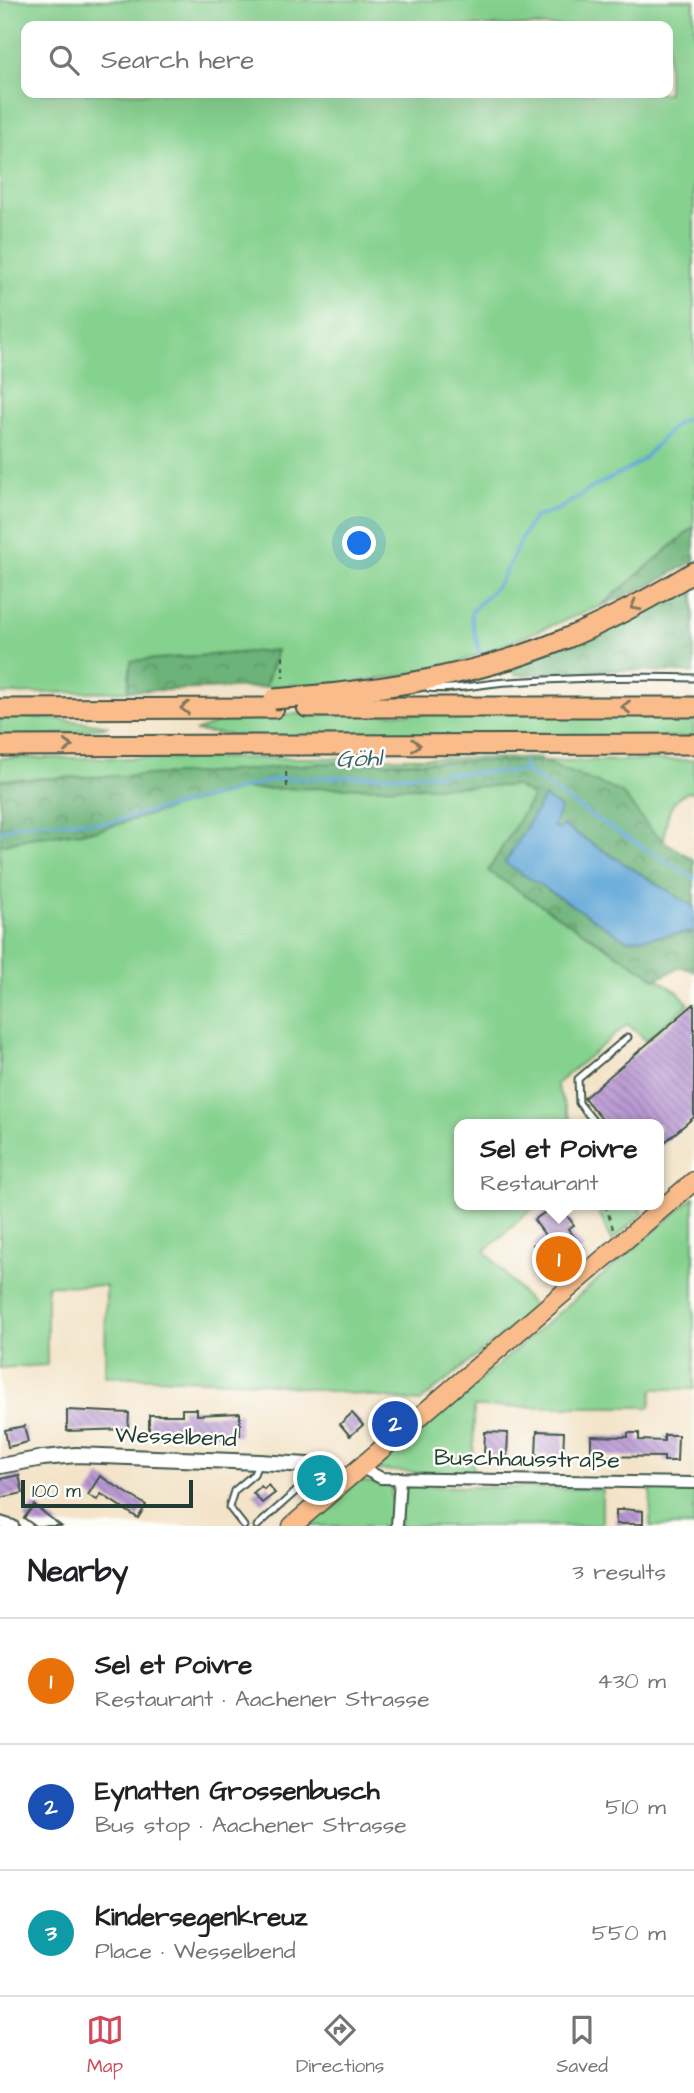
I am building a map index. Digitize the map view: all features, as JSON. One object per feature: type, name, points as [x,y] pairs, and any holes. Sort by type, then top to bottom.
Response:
[{"type":"highway","points":[[0,709],[253,708],[478,677],[498,673],[617,616],[694,572]]},
{"type":"highway","points":[[298,702],[489,707],[694,707]]},
{"type":"highway","points":[[0,746],[694,744]]},
{"type":"main road","points":[[664,1207],[694,1181]]},
{"type":"main road","points":[[292,1526],[660,1210]]},
{"type":"street","name":"Wesselbend","points":[[0,1466],[76,1455],[324,1466],[348,1479]]},
{"type":"street","name":"Buschhausstraße","points":[[363,1466],[382,1478],[694,1483]]},
{"type":"street","points":[[397,1526],[400,1478]]},
{"type":"street","points":[[0,1522],[13,1526]]},
{"type":"lane","points":[[498,673],[694,678]]},
{"type":"lane","points":[[592,1119],[579,1103],[578,1079],[628,1037]]},
{"type":"lane","points":[[244,1526],[229,1507],[234,1491],[254,1474],[259,1462]]},
{"type":"lane","points":[[257,1526],[324,1466]]},
{"type":"path","points":[[283,656],[283,678]]},
{"type":"path","points":[[286,772],[287,787]]},
{"type":"path","points":[[607,1210],[619,1245]]},
{"type":"green space","points":[[0,0],[694,0],[694,527],[601,606],[462,661],[408,675],[356,682],[265,687],[277,650],[131,661],[128,691],[0,694]]},
{"type":"green space","points":[[694,527],[694,561],[651,585],[601,606]]},
{"type":"green space","points":[[694,580],[694,673],[623,670],[515,675],[511,665]]},
{"type":"green space","points":[[277,650],[265,687],[128,691],[131,661]]},
{"type":"green space","points":[[694,713],[694,737],[259,738],[195,731],[241,714]]},
{"type":"green space","points":[[0,716],[109,726],[35,739],[0,739]]},
{"type":"green space","points":[[0,758],[694,760],[694,792],[686,793],[674,802],[670,809],[664,841],[542,761],[325,763],[209,773],[0,780]]},
{"type":"green space","points":[[542,761],[621,792],[652,831],[694,860],[694,907],[563,825],[559,830],[553,826],[506,863],[627,940],[694,932],[694,971],[681,967],[656,979],[488,871],[533,796],[516,786],[243,789],[98,830],[29,838],[0,845],[0,780],[209,773],[325,763]]},
{"type":"green space","points":[[516,786],[533,796],[594,938],[678,992],[689,1004],[646,1041],[628,1024],[556,1084],[570,1119],[454,1119],[454,1210],[530,1210],[485,1251],[535,1308],[420,1402],[255,1382],[105,1376],[106,1286],[47,1285],[47,1365],[0,1368],[0,845],[29,838],[98,830],[243,789]]},
{"type":"green space","points":[[694,1197],[694,1389],[653,1389],[650,1407],[474,1407],[473,1476],[375,1470]]},
{"type":"green space","points":[[598,1210],[641,1210],[644,1213],[611,1241]]},
{"type":"green space","points":[[356,1480],[391,1486],[393,1526],[304,1526]]},
{"type":"green space","points":[[408,1486],[602,1489],[602,1526],[400,1526],[400,1491]]},
{"type":"green space","points":[[651,1488],[694,1490],[694,1526],[650,1526]]},
{"type":"water","points":[[544,797],[561,808],[553,827],[559,830],[562,825],[694,907],[694,932],[627,940],[505,863]]},
{"type":"building","points":[[694,1004],[694,1117],[664,1143],[664,1119],[602,1119],[584,1098]]},
{"type":"building","points":[[548,1210],[563,1210],[574,1225],[568,1229],[584,1248],[555,1273],[533,1245],[545,1235],[534,1220]]},
{"type":"building","points":[[182,1409],[197,1409],[197,1415],[240,1413],[240,1435],[149,1436],[149,1415],[182,1415]]},
{"type":"building","points":[[67,1410],[129,1413],[128,1429],[67,1431]]},
{"type":"building","points":[[352,1413],[363,1425],[350,1436],[340,1424]]},
{"type":"building","points":[[24,1426],[28,1442],[8,1447],[5,1430]]},
{"type":"building","points":[[537,1431],[564,1432],[563,1456],[536,1455]]},
{"type":"building","points":[[485,1432],[508,1433],[507,1457],[484,1456]]},
{"type":"building","points":[[628,1433],[639,1433],[639,1440],[664,1441],[664,1435],[678,1435],[677,1461],[664,1461],[664,1457],[591,1456],[591,1436],[628,1437]]},
{"type":"building","points":[[19,1475],[23,1493],[0,1498],[0,1479]]},
{"type":"building","points":[[100,1476],[146,1505],[138,1518],[101,1494],[97,1500],[88,1495]]},
{"type":"building","points":[[268,1485],[275,1493],[262,1503],[253,1493],[261,1486],[264,1489]]},
{"type":"building","points":[[34,1505],[61,1526],[35,1526],[24,1518]]},
{"type":"building","points":[[616,1510],[643,1511],[643,1524],[616,1524]]},
{"type":"waterway","points":[[480,653],[471,618],[472,611],[500,582],[534,518],[561,508],[595,486],[629,469],[642,460],[677,423],[694,416]]},
{"type":"waterway","points":[[523,762],[526,771]]},
{"type":"waterway","name":"Göhl","points":[[0,832],[20,824],[73,821],[107,823],[278,779],[526,771],[590,815],[694,878]]},
{"type":"place","name":"Sel et Poivre","points":[[559,1259]]},
{"type":"place","name":"Eynatten Grossenbusch","points":[[395,1424]]},
{"type":"place","name":"Kindersegenkreuz","points":[[320,1478]]}]
